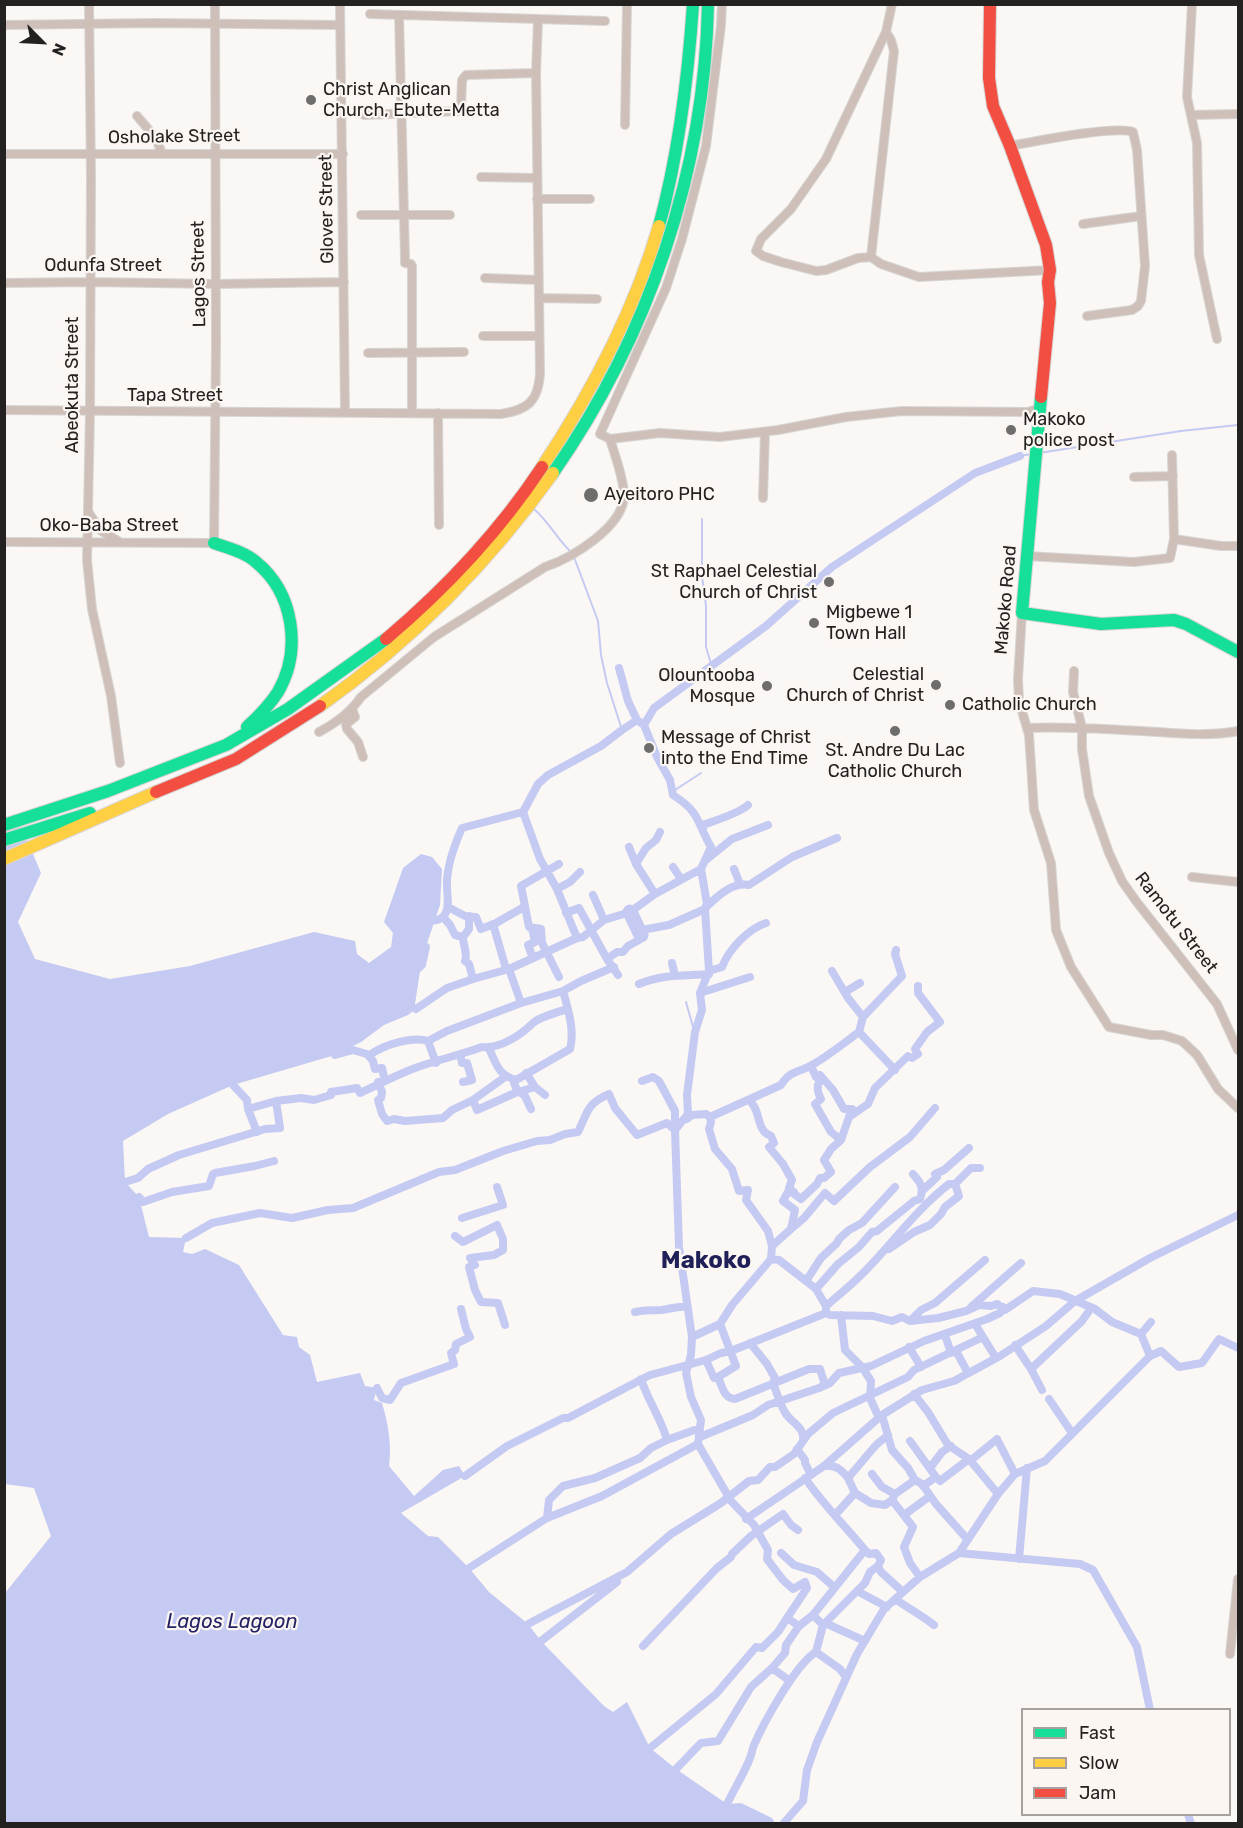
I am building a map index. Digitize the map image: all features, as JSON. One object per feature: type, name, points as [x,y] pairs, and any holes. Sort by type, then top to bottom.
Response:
[{"type":"main road","points":[[4,825],[212,752],[271,720],[380,644],[428,602],[497,527],[542,468],[605,362],[643,276],[658,227],[677,142],[688,69],[693,4]]},
{"type":"main road","points":[[4,859],[235,759],[267,741],[326,702],[419,626],[508,535],[573,446],[632,339],[663,261],[694,142],[706,57],[708,4]]},
{"type":"main road","name":"Makoko Road","points":[[990,4],[990,92],[993,106],[1046,245],[1050,270],[1048,282],[1050,303],[1022,613]]},
{"type":"main road","points":[[212,752],[252,723],[270,706],[285,677],[293,645],[290,614],[276,582],[257,562],[235,549],[214,543]]},
{"type":"main road","points":[[1022,613],[1101,624],[1174,620],[1239,652]]},
{"type":"main road","points":[[4,840],[156,792]]},
{"type":"street","name":"Abeokuta Street","points":[[88,4],[91,177],[88,580],[111,696],[120,763]]},
{"type":"street","name":"Lagos Street","points":[[214,4],[216,152],[214,543]]},
{"type":"street","name":"Glover Street","points":[[340,4],[345,412]]},
{"type":"street","points":[[625,125],[627,4]]},
{"type":"street","points":[[722,4],[711,113],[699,176],[666,288],[600,434],[610,439],[660,433],[720,437],[765,432],[846,417],[902,411],[1028,412],[1040,408]]},
{"type":"street","points":[[892,4],[886,32],[826,159],[791,209],[761,239],[756,251],[763,256],[816,271],[826,270],[858,258],[871,257],[881,264],[919,277],[1050,270]]},
{"type":"street","points":[[1192,4],[1187,97],[1197,143],[1199,255],[1217,339]]},
{"type":"street","points":[[370,14],[605,21]]},
{"type":"street","points":[[399,15],[405,263],[412,266],[412,413]]},
{"type":"street","name":"Tapa Street","points":[[4,410],[501,414],[516,412],[525,407],[532,400],[539,384],[536,73],[538,20]]},
{"type":"street","points":[[4,26],[340,25]]},
{"type":"street","points":[[871,257],[894,51],[886,32]]},
{"type":"street","points":[[364,115],[459,111],[462,80],[466,75],[536,73]]},
{"type":"street","points":[[1191,115],[1239,114]]},
{"type":"street","points":[[137,116],[155,136],[162,153]]},
{"type":"street","points":[[1010,146],[1105,132],[1127,130],[1133,132],[1137,150],[1145,243],[1141,301],[1132,310],[1087,316]]},
{"type":"street","name":"Osholake Street","points":[[4,154],[216,152],[343,154]]},
{"type":"street","points":[[482,177],[537,178]]},
{"type":"street","points":[[537,199],[590,199]]},
{"type":"street","points":[[361,215],[450,215]]},
{"type":"street","points":[[1083,224],[1141,216]]},
{"type":"street","points":[[485,278],[538,280]]},
{"type":"street","name":"Odunfa Street","points":[[4,283],[344,282]]},
{"type":"street","points":[[539,298],[597,299]]},
{"type":"street","points":[[483,336],[539,336]]},
{"type":"street","points":[[368,353],[464,352]]},
{"type":"street","points":[[438,413],[439,525]]},
{"type":"street","points":[[763,498],[765,432]]},
{"type":"street","points":[[319,732],[334,724],[352,709],[361,697],[434,637],[545,567],[563,561],[578,552],[609,525],[617,516],[623,503],[622,484],[610,439]]},
{"type":"street","points":[[1027,556],[1134,562],[1170,558],[1174,538],[1172,455]]},
{"type":"street","points":[[1134,477],[1173,476]]},
{"type":"street","points":[[88,513],[100,530],[119,542]]},
{"type":"street","points":[[1174,538],[1221,546],[1239,546]]},
{"type":"street","name":"Oko-Baba Street","points":[[4,542],[214,543]]},
{"type":"street","name":"Makoko Road","points":[[1022,613],[1019,701],[1028,728],[1034,810],[1051,863],[1056,930],[1071,967],[1109,1027],[1150,1035],[1163,1035],[1182,1041],[1197,1055],[1218,1089],[1239,1108]]},
{"type":"street","name":"Ramotu Street","points":[[1074,671],[1073,692],[1082,728],[1084,767],[1089,796],[1097,822],[1122,881],[1150,921],[1217,1004],[1239,1050]]},
{"type":"street","points":[[352,709],[355,717],[346,724],[347,729],[358,742],[363,757]]},
{"type":"street","points":[[1028,728],[1082,728],[1194,734],[1239,731]]},
{"type":"street","points":[[1192,877],[1239,882]]},
{"type":"street","points":[[1230,1654],[1239,1579]]},
{"type":"water","name":"Lagos Lagoon","points":[[18,818],[41,873],[18,922],[35,959],[110,979],[190,966],[314,932],[355,941],[357,954],[369,963],[391,947],[393,933],[384,922],[403,868],[421,854],[432,857],[442,869],[440,905],[422,958],[416,1009],[384,1025],[361,1042],[335,1055],[233,1085],[168,1114],[123,1141],[125,1182],[139,1197],[149,1237],[186,1238],[183,1252],[192,1254],[205,1249],[239,1265],[283,1335],[297,1337],[299,1347],[310,1355],[317,1382],[360,1373],[365,1386],[377,1388],[374,1400],[382,1403],[386,1418],[390,1442],[389,1466],[414,1496],[443,1470],[459,1466],[465,1476],[401,1513],[428,1536],[438,1537],[489,1592],[528,1624],[541,1641],[604,1706],[613,1712],[627,1702],[650,1748],[727,1804],[741,1803],[772,1818],[775,1823],[5,1823],[5,1593],[51,1536],[34,1488],[5,1484],[5,822]]},
{"type":"waterway","points":[[1039,453],[1181,431],[1238,425]]},
{"type":"waterway","points":[[1020,456],[1031,454]]},
{"type":"waterway","points":[[424,920],[438,920],[447,911],[449,864],[462,828],[523,812],[538,784],[548,775],[601,746],[637,720],[644,725],[654,708],[766,626],[832,567],[975,473],[1020,456]]},
{"type":"waterway","points":[[534,509],[571,552]]},
{"type":"waterway","points":[[702,519],[706,647],[712,667]]},
{"type":"waterway","points":[[574,557],[598,621],[601,655],[607,683],[622,730]]},
{"type":"waterway","points":[[619,668],[628,701],[637,720]]},
{"type":"waterway","points":[[644,725],[657,757],[670,780],[673,795],[689,807],[711,847],[701,869],[707,904],[705,909],[709,971],[700,993],[702,1010],[695,1032],[687,1095],[688,1114],[675,1130],[679,1247],[692,1337],[691,1355],[686,1373],[691,1397],[701,1420],[698,1444],[731,1501],[754,1525],[768,1550],[767,1559],[783,1580],[793,1589],[805,1582],[807,1588],[787,1618],[799,1626],[813,1615],[823,1625],[816,1652],[840,1669],[846,1677]]},
{"type":"waterway","points":[[672,792],[701,773]]},
{"type":"waterway","points":[[703,831],[703,825],[733,814],[748,805]]},
{"type":"waterway","points":[[523,812],[540,859],[557,889],[577,938]]},
{"type":"waterway","points":[[706,860],[732,839],[768,825]]},
{"type":"waterway","points":[[655,894],[636,864],[660,832]]},
{"type":"waterway","points":[[705,908],[730,888],[749,885],[792,857],[837,838]]},
{"type":"waterway","points":[[629,847],[636,864]]},
{"type":"waterway","points":[[559,864],[521,886],[529,927],[541,929],[542,943],[559,977]]},
{"type":"waterway","points":[[673,867],[681,879]]},
{"type":"waterway","points":[[416,1009],[447,988],[509,969],[583,937],[604,920],[630,912],[655,894],[701,869]]},
{"type":"waterway","points":[[734,869],[740,884]]},
{"type":"waterway","points":[[557,889],[570,882],[580,872]]},
{"type":"waterway","points":[[593,895],[604,920]]},
{"type":"waterway","points":[[448,907],[465,916],[476,917],[481,929],[524,907]]},
{"type":"waterway","points":[[566,913],[579,908],[607,959]]},
{"type":"waterway","points":[[618,975],[607,959],[617,952],[623,952],[639,940],[647,929],[669,925],[705,909]]},
{"type":"waterway","points":[[630,912],[641,935]]},
{"type":"waterway","points":[[463,937],[469,929],[469,916]]},
{"type":"waterway","points":[[443,917],[455,935],[463,937],[465,961],[469,964],[473,979]]},
{"type":"waterway","points":[[709,971],[722,967],[729,953],[740,940],[766,923]]},
{"type":"waterway","points":[[493,924],[506,969]]},
{"type":"waterway","points":[[532,928],[535,942],[528,945],[533,958]]},
{"type":"waterway","points":[[413,973],[422,965],[426,947],[422,944]]},
{"type":"waterway","points":[[859,1032],[863,1017],[902,976],[895,954],[896,950]]},
{"type":"waterway","points":[[672,963],[675,976]]},
{"type":"waterway","points":[[335,1055],[353,1050],[370,1055],[398,1042],[428,1041],[447,1031],[521,1003],[563,991],[614,967]]},
{"type":"waterway","points":[[509,969],[521,1003]]},
{"type":"waterway","points":[[832,971],[848,998],[863,1017]]},
{"type":"waterway","points":[[639,984],[665,977],[709,974]]},
{"type":"waterway","points":[[700,993],[750,977]]},
{"type":"waterway","points":[[845,992],[860,983]]},
{"type":"waterway","points":[[692,1337],[720,1324],[732,1305],[771,1259],[772,1246],[791,1229],[795,1210],[783,1201],[789,1190],[801,1199],[817,1184],[820,1178],[824,1178],[831,1172],[824,1160],[841,1140],[849,1117],[868,1104],[875,1088],[908,1056],[912,1058],[918,1054],[915,1049],[927,1032],[940,1022],[918,993],[918,986]]},
{"type":"waterway","points":[[516,1080],[570,1049],[571,1027],[563,991]]},
{"type":"waterway","points":[[686,1002],[695,1034]]},
{"type":"waterway","points":[[248,1109],[276,1101],[301,1098],[314,1100],[331,1095],[331,1092],[357,1088],[360,1093],[415,1068],[482,1047],[496,1046],[516,1036],[539,1019],[568,1009]]},
{"type":"waterway","points":[[687,1119],[692,1115],[706,1114],[710,1117],[781,1085],[791,1074],[807,1068],[859,1032],[895,1070]]},
{"type":"waterway","points":[[428,1041],[436,1063]]},
{"type":"waterway","points":[[488,1047],[504,1075],[516,1080],[514,1083],[517,1090],[525,1096],[531,1109]]},
{"type":"waterway","points":[[460,1054],[462,1063],[467,1063],[472,1080],[463,1082]]},
{"type":"waterway","points":[[368,1055],[375,1069],[382,1068],[385,1081]]},
{"type":"waterway","points":[[811,1066],[816,1077],[821,1079],[818,1084],[821,1099],[815,1104],[831,1132],[841,1140]]},
{"type":"waterway","points":[[526,1073],[535,1087],[545,1095]]},
{"type":"waterway","points":[[820,1075],[833,1090],[844,1109],[852,1109],[849,1117]]},
{"type":"waterway","points":[[378,1082],[382,1092],[378,1100],[382,1114],[387,1121],[394,1119],[405,1121],[443,1118],[505,1077]]},
{"type":"waterway","points":[[642,1081],[653,1077],[659,1081],[675,1111],[675,1129]]},
{"type":"waterway","points":[[233,1085],[247,1100],[257,1132]]},
{"type":"waterway","points":[[473,1100],[477,1110],[535,1087]]},
{"type":"waterway","points":[[186,1238],[212,1223],[260,1213],[292,1218],[328,1210],[353,1208],[439,1172],[455,1170],[503,1151],[537,1141],[550,1140],[578,1132],[592,1105],[609,1094],[615,1108],[637,1135],[667,1123],[675,1130]]},
{"type":"waterway","points":[[749,1100],[756,1109],[760,1125],[771,1136],[774,1143],[769,1147],[792,1180],[789,1188],[794,1192]]},
{"type":"waterway","points":[[125,1182],[138,1178],[148,1169],[179,1155],[265,1129],[280,1128],[276,1101]]},
{"type":"waterway","points":[[791,1229],[804,1218],[825,1193],[834,1201],[870,1167],[910,1137],[935,1108]]},
{"type":"waterway","points":[[710,1117],[709,1129],[715,1149],[732,1169],[739,1191],[748,1190],[746,1200],[768,1231],[772,1246]]},
{"type":"waterway","points":[[923,1190],[937,1177],[935,1174],[944,1170],[969,1148]]},
{"type":"waterway","points":[[139,1197],[143,1202],[172,1192],[209,1186],[215,1173],[274,1161]]},
{"type":"waterway","points":[[826,1313],[826,1306],[863,1273],[927,1203],[949,1184],[955,1184],[971,1168],[980,1168]]},
{"type":"waterway","points":[[826,1306],[816,1289],[838,1264],[859,1247],[872,1232],[877,1231],[914,1201],[920,1199],[921,1186],[913,1174]]},
{"type":"waterway","points":[[889,1249],[914,1232],[930,1225],[945,1207],[959,1196],[955,1184]]},
{"type":"waterway","points":[[462,1218],[503,1205],[497,1187]]},
{"type":"waterway","points":[[816,1289],[806,1281],[821,1258],[849,1230],[862,1223],[895,1187]]},
{"type":"waterway","points":[[915,1480],[892,1450],[882,1415],[922,1390],[954,1381],[1000,1356],[1046,1326],[1075,1301],[1150,1258],[1238,1215]]},
{"type":"waterway","points":[[455,1236],[463,1242],[497,1225],[503,1239],[503,1250],[494,1255],[470,1258],[475,1265],[469,1267],[481,1302],[498,1303],[505,1325]]},
{"type":"waterway","points":[[771,1259],[779,1260],[806,1281]]},
{"type":"waterway","points":[[910,1321],[921,1310],[935,1303],[985,1260]]},
{"type":"waterway","points":[[971,1307],[1021,1263]]},
{"type":"waterway","points":[[465,1476],[507,1446],[563,1418],[568,1418],[650,1375],[706,1360],[826,1313],[873,1316],[892,1321],[902,1317],[910,1321],[938,1318],[979,1305],[997,1304],[1005,1310],[1033,1291],[1060,1294],[1095,1309],[1112,1322],[1141,1334]]},
{"type":"waterway","points":[[635,1312],[687,1307]]},
{"type":"waterway","points":[[700,1437],[753,1415],[768,1405],[830,1383],[839,1373],[871,1366],[924,1341],[987,1319],[1000,1313],[1003,1307]]},
{"type":"waterway","points":[[1031,1369],[1082,1321],[1091,1308]]},
{"type":"waterway","points":[[377,1388],[382,1398],[390,1400],[401,1383],[454,1364],[451,1353],[455,1350],[456,1344],[470,1337],[461,1309]]},
{"type":"waterway","points":[[841,1315],[845,1350],[862,1367],[871,1381],[870,1398],[879,1418]]},
{"type":"waterway","points":[[959,1553],[998,1494],[1015,1474],[1045,1461],[1150,1356],[1141,1334],[1151,1322]]},
{"type":"waterway","points":[[718,1377],[736,1366],[720,1324]]},
{"type":"waterway","points":[[975,1324],[996,1358]]},
{"type":"waterway","points":[[945,1335],[951,1353]]},
{"type":"waterway","points":[[528,1624],[627,1572],[671,1534],[721,1503],[749,1481],[758,1480],[770,1467],[775,1467],[794,1454],[808,1434],[833,1413],[983,1337]]},
{"type":"waterway","points":[[1150,1356],[1161,1351],[1179,1367],[1202,1363],[1219,1339],[1238,1348]]},
{"type":"waterway","points":[[750,1343],[775,1378],[773,1383],[782,1407],[802,1432],[803,1441]]},
{"type":"waterway","points":[[1015,1345],[1042,1390]]},
{"type":"waterway","points":[[909,1347],[921,1367]]},
{"type":"waterway","points":[[956,1351],[968,1373]]},
{"type":"waterway","points":[[706,1360],[714,1378],[718,1377],[725,1394],[735,1399],[809,1369],[820,1369],[825,1385]]},
{"type":"waterway","points":[[641,1379],[667,1440]]},
{"type":"waterway","points":[[914,1394],[948,1445],[969,1459],[998,1494]]},
{"type":"waterway","points":[[1049,1399],[1072,1433]]},
{"type":"waterway","points":[[746,1519],[824,1466],[882,1415]]},
{"type":"waterway","points":[[547,1518],[549,1500],[563,1486],[595,1478],[640,1458],[651,1448],[667,1440],[700,1428]]},
{"type":"waterway","points":[[835,1515],[855,1493],[848,1478],[876,1445],[888,1435]]},
{"type":"waterway","points":[[970,1461],[997,1439],[1015,1474]]},
{"type":"waterway","points":[[910,1441],[936,1477]]},
{"type":"waterway","points":[[469,1568],[547,1518],[602,1496],[698,1444]]},
{"type":"waterway","points":[[930,1468],[942,1452],[951,1446]]},
{"type":"waterway","points":[[797,1449],[805,1460],[811,1475]]},
{"type":"waterway","points":[[923,1486],[936,1477],[940,1481],[969,1459]]},
{"type":"waterway","points":[[824,1466],[838,1468],[848,1478]]},
{"type":"waterway","points":[[1019,1559],[1027,1468]]},
{"type":"waterway","points":[[872,1474],[882,1487],[895,1494]]},
{"type":"waterway","points":[[805,1478],[865,1550],[813,1615]]},
{"type":"waterway","points":[[855,1493],[871,1503],[885,1505],[892,1500],[895,1494],[915,1480],[922,1484],[936,1504],[968,1540]]},
{"type":"waterway","points":[[904,1515],[930,1496]]},
{"type":"waterway","points":[[892,1500],[913,1527],[904,1547],[910,1563],[920,1577]]},
{"type":"waterway","points":[[643,1646],[717,1568],[751,1536],[783,1514],[798,1530]]},
{"type":"waterway","points":[[865,1550],[869,1554],[876,1553],[881,1560],[878,1566],[881,1572],[903,1592]]},
{"type":"waterway","points":[[781,1553],[794,1565],[817,1572],[834,1587]]},
{"type":"waterway","points":[[783,1824],[803,1801],[807,1770],[817,1742],[857,1654],[884,1609],[920,1577],[959,1553],[1080,1564],[1093,1570],[1137,1647],[1150,1708]]},
{"type":"waterway","points":[[823,1625],[865,1583],[870,1572],[878,1566]]},
{"type":"waterway","points":[[541,1641],[617,1582]]},
{"type":"waterway","points":[[857,1591],[887,1607]]},
{"type":"waterway","points":[[895,1599],[934,1625]]},
{"type":"waterway","points":[[650,1748],[716,1694],[756,1647],[762,1648],[778,1632],[787,1618]]},
{"type":"waterway","points":[[825,1623],[865,1641]]},
{"type":"waterway","points":[[676,1769],[701,1743],[718,1741],[751,1687],[785,1653],[786,1645],[799,1626]]},
{"type":"waterway","points":[[727,1804],[745,1770],[765,1722],[799,1668],[816,1652]]},
{"type":"waterway","points":[[772,1668],[790,1681]]},
{"type":"waterway","points":[[1189,1816],[1191,1824]]},
{"type":"traffic: fast","points":[[659,226],[682,116],[693,4]]},
{"type":"traffic: fast","points":[[553,473],[587,421],[617,366],[643,309],[665,250],[683,190],[696,129],[704,67],[708,4]]},
{"type":"traffic: fast","points":[[1041,397],[1022,613],[1101,624],[1174,620],[1238,652]]},
{"type":"traffic: fast","points":[[214,543],[247,556],[269,575],[279,589],[290,623],[292,641],[286,676],[271,702],[247,727]]},
{"type":"traffic: fast","points":[[4,825],[108,791],[226,745],[288,709],[386,639]]},
{"type":"traffic: fast","points":[[4,840],[90,813]]},
{"type":"traffic: slow","points":[[542,467],[578,410],[610,351],[637,289],[659,226]]},
{"type":"traffic: slow","points":[[320,706],[385,655],[446,599],[502,538],[553,473]]},
{"type":"traffic: slow","points":[[4,859],[156,792]]},
{"type":"traffic: jam","points":[[990,4],[989,78],[993,106],[1046,245],[1050,270],[1048,282],[1050,303],[1041,397]]},
{"type":"traffic: jam","points":[[386,639],[470,559],[508,514],[542,467]]},
{"type":"traffic: jam","points":[[156,792],[236,759],[320,706]]},
{"type":"place","name":"Christ Anglican Church, Ebute-Metta","points":[[311,100]]},
{"type":"place","name":"Makoko police post","points":[[1011,430]]},
{"type":"place","name":"Ayeitoro PHC","points":[[591,495]]},
{"type":"place","name":"St Raphael Celestial Church of Christ","points":[[829,582]]},
{"type":"place","name":"Migbewe 1 Town Hall","points":[[814,623]]},
{"type":"place","name":"Celestial Church of Christ","points":[[936,685]]},
{"type":"place","name":"Olountooba Mosque","points":[[767,686]]},
{"type":"place","name":"Catholic Church","points":[[950,705]]},
{"type":"place","name":"St. Andre Du Lac Catholic Church","points":[[895,731]]},
{"type":"place","name":"Message of Christ into the End Time","points":[[649,748]]},
{"type":"district","name":"Makoko","points":[[706,1261]]}]
